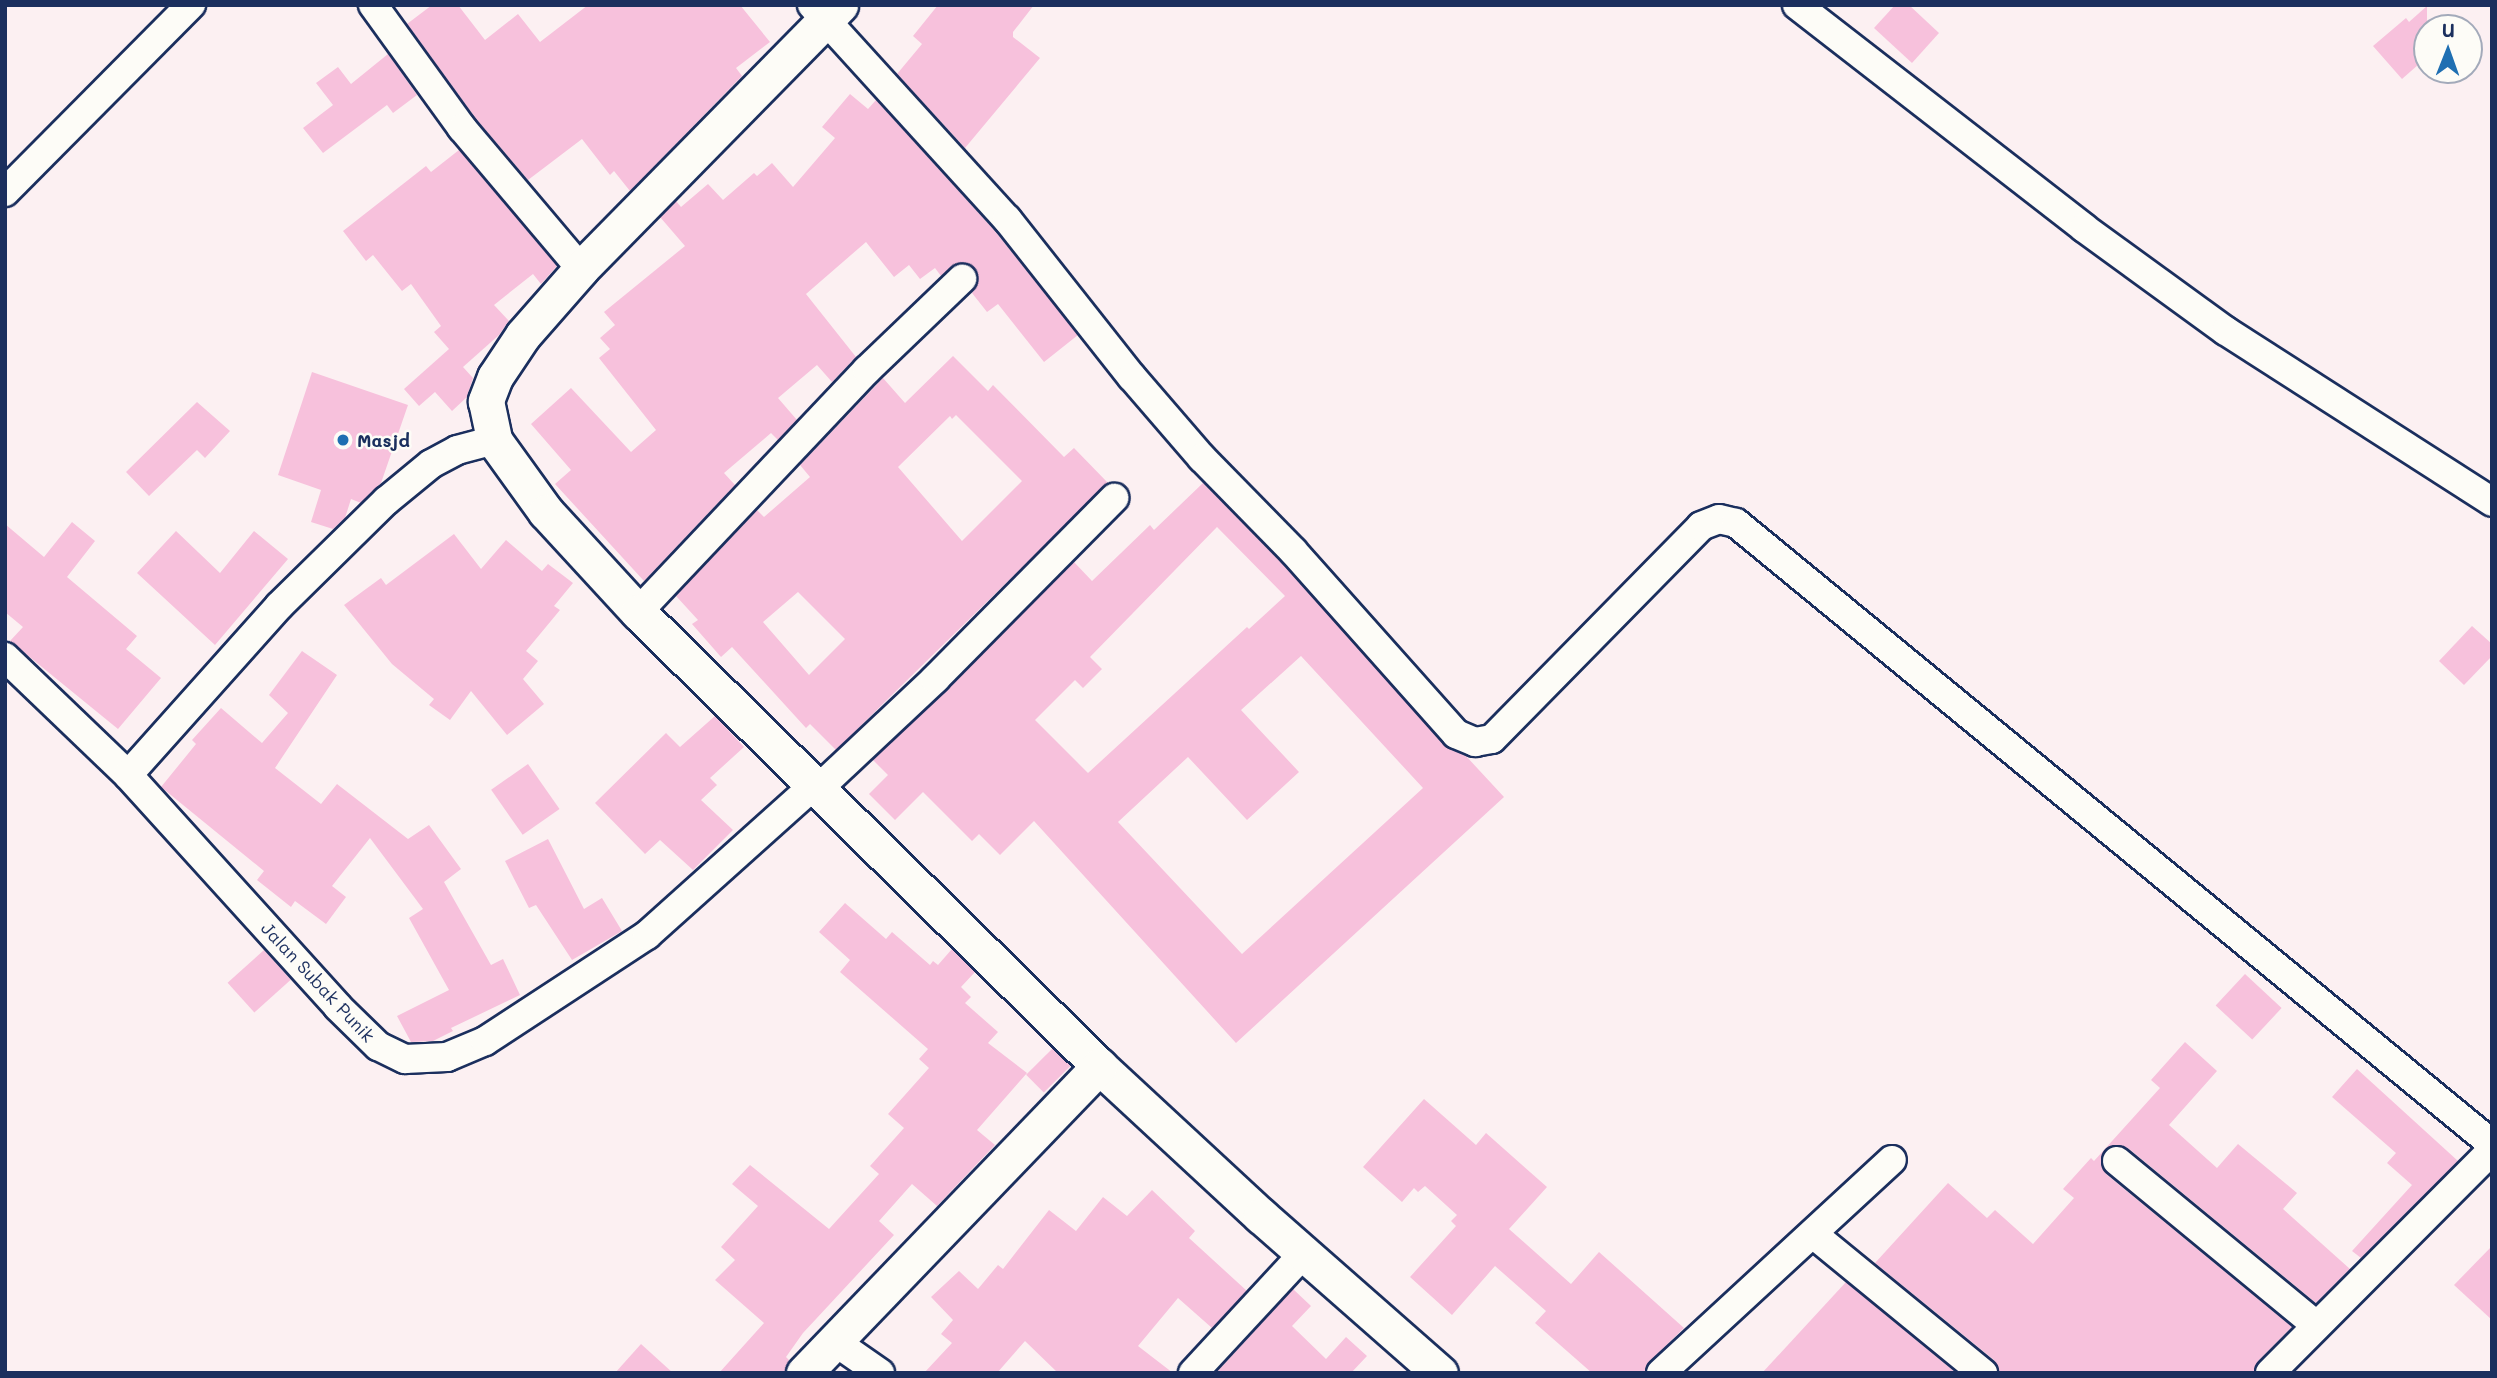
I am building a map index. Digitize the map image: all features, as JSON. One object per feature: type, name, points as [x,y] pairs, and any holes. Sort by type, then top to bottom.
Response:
[{"type":"street","points":[[5,192],[191,5]]},
{"type":"street","points":[[373,5],[462,128],[581,269]]},
{"type":"street","points":[[1797,5],[2084,228],[2226,331],[2492,502]]},
{"type":"street","points":[[1440,1373],[1304,1254],[1098,1066],[638,612],[546,513],[494,440],[486,401],[495,377],[523,335],[581,269],[826,10],[1007,219],[1132,377],[1202,458],[1293,551],[1457,734],[1475,742],[1492,739],[1509,726],[1701,526],[1719,519],[1736,523],[2492,1144]]},
{"type":"street","points":[[638,612],[867,370],[962,279]]},
{"type":"street","points":[[128,775],[279,606],[386,501],[431,464],[457,450],[494,440]]},
{"type":"street","name":"Jalan Subak Punik","points":[[5,657],[128,775],[290,956],[378,1046],[405,1059],[447,1058],[485,1041],[646,935],[816,787],[944,670],[1114,498]]},
{"type":"street","points":[[803,1373],[1098,1066]]},
{"type":"street","points":[[2270,1373],[2492,1150]]},
{"type":"street","points":[[1661,1373],[1892,1160]]},
{"type":"street","points":[[2117,1161],[2316,1325]]},
{"type":"street","points":[[1813,1234],[1983,1373]]},
{"type":"street","points":[[1193,1373],[1304,1254]]},
{"type":"street","points":[[835,1341],[880,1373]]},
{"type":"building","points":[[432,5],[458,5],[485,40],[518,14],[540,42],[588,5],[740,5],[770,42],[736,68],[742,76],[630,191],[614,171],[610,175],[582,139],[528,180],[477,120],[407,24]]},
{"type":"building","points":[[938,5],[1034,5],[1013,32],[1013,37],[1040,58],[965,148],[897,74],[922,44],[913,36]]},
{"type":"building","points":[[1895,5],[1909,5],[1939,33],[1912,63],[1874,28]]},
{"type":"building","points":[[2427,6],[2427,14],[2418,14]]},
{"type":"building","points":[[2406,18],[2409,22],[2413,18],[2413,69],[2402,79],[2373,46]]},
{"type":"building","points":[[388,54],[417,95],[393,113],[387,105],[323,153],[303,128],[333,105],[316,83],[338,67],[351,84]]},
{"type":"building","points":[[850,94],[868,109],[876,100],[994,230],[1078,335],[1044,362],[998,304],[987,312],[972,293],[978,283],[973,267],[957,263],[941,276],[935,268],[920,279],[909,265],[894,277],[866,242],[806,294],[856,357],[832,382],[817,365],[778,398],[797,420],[778,440],[771,433],[724,473],[735,485],[644,581],[555,484],[571,470],[531,424],[571,388],[631,452],[656,430],[599,358],[610,349],[600,338],[615,325],[604,312],[685,246],[660,217],[676,201],[681,207],[708,184],[723,200],[754,173],[757,176],[772,163],[793,187],[835,138],[822,127]]},
{"type":"building","points":[[459,150],[557,266],[541,284],[533,274],[494,305],[509,321],[499,335],[463,367],[473,378],[467,397],[452,411],[435,392],[419,406],[404,389],[449,349],[434,332],[441,326],[411,284],[402,291],[373,255],[366,261],[343,231],[426,166],[431,172]]},
{"type":"building","points":[[953,356],[988,391],[993,385],[1064,457],[1074,448],[1108,483],[836,750],[810,724],[806,728],[732,647],[721,657],[692,624],[698,620],[676,596],[757,510],[764,517],[810,477],[800,465],[883,378],[905,403]],"holes":[[[956,415],[1022,481],[962,541],[898,467],[950,416],[952,419]],[[798,592],[845,639],[809,675],[763,622]]]},
{"type":"building","name":"Masjd","points":[[312,372],[408,405],[381,483],[361,503],[351,499],[345,518],[333,529],[311,522],[321,490],[278,475]]},
{"type":"building","points":[[197,402],[230,431],[205,458],[197,450],[149,496],[126,472]]},
{"type":"building","points":[[1203,483],[1281,562],[1444,745],[1466,756],[1504,797],[1236,1043],[1034,821],[1000,855],[979,834],[972,841],[923,792],[895,820],[869,794],[888,775],[873,760],[1074,562],[1092,581],[1150,525],[1154,530]],"holes":[[[1217,527],[1285,596],[1249,629],[1247,627],[1088,773],[1035,720],[1075,680],[1083,688],[1102,669],[1090,657]],[[1301,656],[1423,788],[1242,954],[1118,822],[1188,757],[1247,820],[1299,772],[1241,710]]]},
{"type":"building","points":[[72,522],[95,541],[67,577],[137,636],[126,649],[161,678],[118,729],[10,641],[23,627],[5,612],[5,524],[44,557]]},
{"type":"building","points":[[176,531],[220,573],[254,531],[288,559],[215,645],[137,573]]},
{"type":"building","points":[[454,534],[481,569],[506,540],[542,571],[548,564],[573,583],[554,606],[560,610],[526,651],[538,661],[523,679],[544,704],[507,735],[471,691],[450,720],[429,705],[434,699],[392,664],[344,605],[381,578],[386,585]]},
{"type":"building","points":[[2472,626],[2492,644],[2492,656],[2464,685],[2439,661]]},
{"type":"building","points":[[302,651],[337,675],[275,768],[321,804],[337,784],[408,839],[429,825],[461,869],[444,882],[491,965],[503,959],[520,995],[451,1028],[453,1031],[433,1041],[411,1042],[397,1016],[449,990],[409,918],[423,909],[370,838],[332,886],[346,897],[326,924],[295,901],[291,907],[257,880],[264,871],[161,787],[196,744],[192,740],[221,708],[262,743],[288,713],[269,695]]},
{"type":"building","points":[[715,716],[744,747],[710,778],[717,785],[701,800],[733,830],[693,870],[660,840],[645,854],[595,803],[666,733],[680,747]]},
{"type":"building","points":[[528,764],[560,809],[523,835],[491,790]]},
{"type":"building","points":[[548,839],[584,909],[602,898],[622,931],[572,960],[536,905],[529,908],[505,861]]},
{"type":"building","points":[[845,903],[886,939],[892,932],[930,965],[933,961],[938,965],[952,949],[975,972],[961,987],[971,997],[965,1003],[998,1032],[988,1043],[1027,1073],[977,1130],[995,1145],[937,1206],[912,1184],[879,1221],[894,1235],[803,1333],[786,1357],[789,1360],[784,1373],[719,1373],[764,1323],[715,1280],[735,1260],[721,1247],[758,1206],[732,1184],[750,1165],[829,1229],[879,1174],[870,1166],[904,1128],[888,1114],[929,1068],[919,1059],[928,1049],[840,972],[850,960],[819,932]]},
{"type":"building","points":[[264,950],[291,980],[254,1013],[228,983]]},
{"type":"building","points":[[2245,974],[2282,1008],[2252,1040],[2216,1005]]},
{"type":"building","points":[[2185,1042],[2217,1071],[2169,1125],[2217,1168],[2238,1144],[2297,1193],[2283,1209],[2350,1269],[2316,1303],[2128,1148],[2119,1145],[2105,1150],[2101,1159],[2106,1174],[2292,1327],[2258,1361],[2254,1373],[1999,1373],[1994,1360],[1875,1263],[1948,1183],[1987,1218],[1995,1210],[2033,1244],[2074,1198],[2063,1189],[2091,1158],[2094,1161],[2160,1088],[2151,1080]]},
{"type":"building","points":[[1053,1048],[1071,1066],[1044,1093],[1026,1075]]},
{"type":"building","points":[[2357,1069],[2458,1161],[2361,1258],[2352,1251],[2412,1185],[2387,1163],[2396,1153],[2332,1097]]},
{"type":"building","points":[[1424,1099],[1476,1145],[1486,1133],[1547,1187],[1509,1229],[1571,1284],[1599,1252],[1684,1328],[1650,1361],[1644,1373],[1592,1373],[1535,1323],[1546,1311],[1495,1266],[1452,1315],[1410,1277],[1456,1226],[1451,1221],[1457,1215],[1425,1186],[1418,1192],[1414,1188],[1402,1202],[1363,1167]]},
{"type":"building","points":[[1152,1190],[1195,1231],[1189,1238],[1247,1291],[1212,1328],[1178,1298],[1138,1346],[1173,1373],[1058,1373],[1025,1341],[997,1373],[924,1373],[952,1343],[941,1334],[953,1320],[931,1297],[959,1271],[978,1289],[998,1265],[1003,1269],[1049,1210],[1076,1231],[1103,1197],[1127,1216]]},
{"type":"building","points":[[2492,1246],[2492,1320],[2454,1285]]},
{"type":"building","points":[[1846,1282],[1956,1373],[1762,1373]]},
{"type":"building","points":[[1293,1289],[1311,1306],[1292,1326],[1326,1359],[1346,1337],[1367,1356],[1351,1373],[1216,1373]]},
{"type":"building","points":[[641,1344],[673,1373],[615,1373]]},
{"type":"place","name":"Masjd","points":[[343,440]]}]
